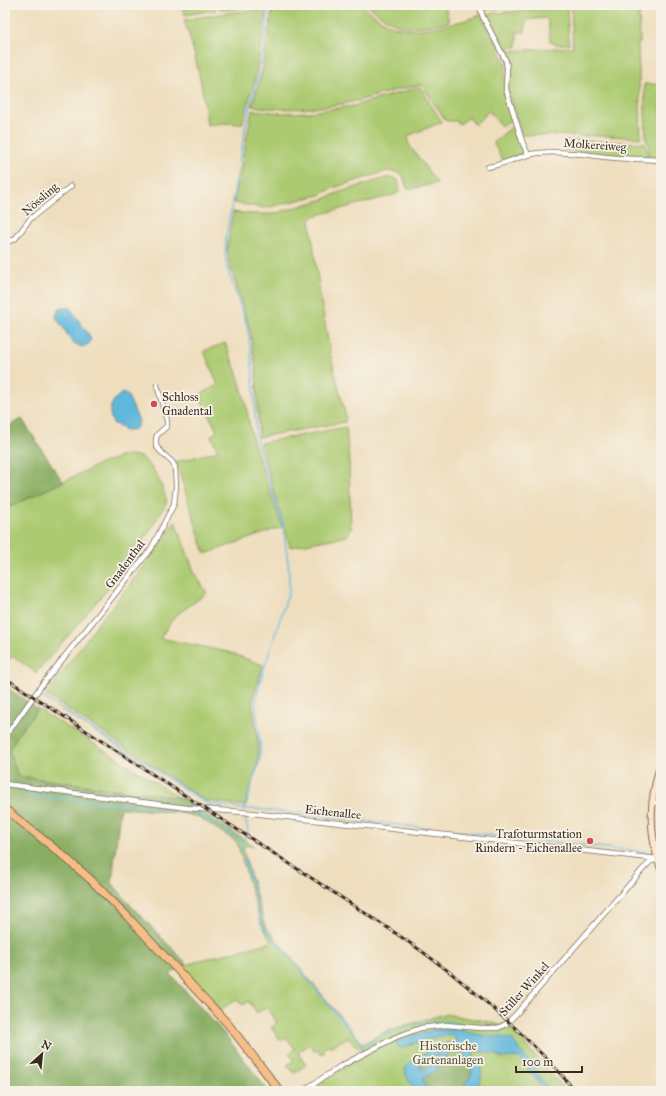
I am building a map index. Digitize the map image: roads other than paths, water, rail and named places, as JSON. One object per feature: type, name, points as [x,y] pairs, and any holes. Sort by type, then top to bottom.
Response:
[{"type":"main road","points":[[661,763],[655,781],[652,802],[652,833],[661,869]]},
{"type":"main road","points":[[5,809],[90,879],[127,916],[228,1024],[280,1091]]},
{"type":"street","points":[[479,5],[483,17],[506,61],[506,89],[523,144],[528,154]]},
{"type":"street","name":"Molkereiweg","points":[[488,167],[501,165],[528,154],[573,152],[597,156],[661,160]]},
{"type":"street","name":"Nössling","points":[[5,243],[15,239],[30,219],[71,186]]},
{"type":"street","name":"Gnadenthal","points":[[5,737],[41,686],[151,549],[174,504],[176,486],[175,467],[156,446],[157,435],[167,426],[157,385]]},
{"type":"street","name":"Eichenallee","points":[[5,784],[187,808],[245,813],[658,859]]},
{"type":"street","points":[[652,802],[661,803]]},
{"type":"street","name":"Stiller Winkel","points":[[303,1091],[366,1052],[396,1037],[421,1028],[446,1025],[491,1029],[504,1026],[643,869],[658,859]]},
{"type":"water","points":[[70,308],[91,338],[89,344],[82,347],[73,343],[56,317],[58,310]]},
{"type":"water","points":[[120,394],[127,394],[139,421],[137,427],[133,430],[125,430],[113,423],[110,415],[112,404]]},
{"type":"water","points":[[455,1029],[480,1035],[512,1039],[550,1091],[545,1091],[519,1057],[502,1058],[495,1054],[475,1051],[473,1055],[482,1074],[480,1082],[475,1088],[463,1091],[472,1070],[462,1051],[457,1048],[448,1052],[436,1070],[423,1079],[423,1083],[428,1091],[423,1091],[414,1087],[407,1077],[405,1068],[411,1062],[440,1045],[456,1041],[455,1037],[446,1036],[434,1038],[411,1044],[405,1048],[400,1048],[396,1042],[398,1040],[433,1030]],"holes":[[[437,1054],[438,1058],[428,1068],[420,1069],[421,1063],[426,1059]]]},
{"type":"waterway","points":[[243,810],[260,760],[260,743],[255,702],[261,678],[289,591],[289,570],[283,526],[256,439],[251,352],[247,325],[228,271],[225,255],[226,238],[248,113],[261,67],[269,5]]},
{"type":"waterway","points":[[41,696],[208,804],[652,853]]},
{"type":"waterway","points":[[25,795],[184,811]]},
{"type":"waterway","points":[[191,812],[200,815],[241,841]]},
{"type":"waterway","points":[[242,852],[242,843],[248,830],[244,814]]},
{"type":"waterway","points":[[244,858],[263,926],[364,1047],[388,1033],[418,1024],[428,1022],[447,1022],[465,1025]]},
{"type":"waterway","points":[[497,1032],[506,1040]]},
{"type":"railway","points":[[5,678],[423,952],[483,999],[512,1025],[553,1065],[575,1091]]},
{"type":"place","name":"Schloss Gnadental","points":[[154,404]]},
{"type":"place","name":"Trafoturmstation Rindern - Eichenallee","points":[[590,841]]},
{"type":"park label","name":"Historische Gartenanlagen","points":[[448,1053]]}]
